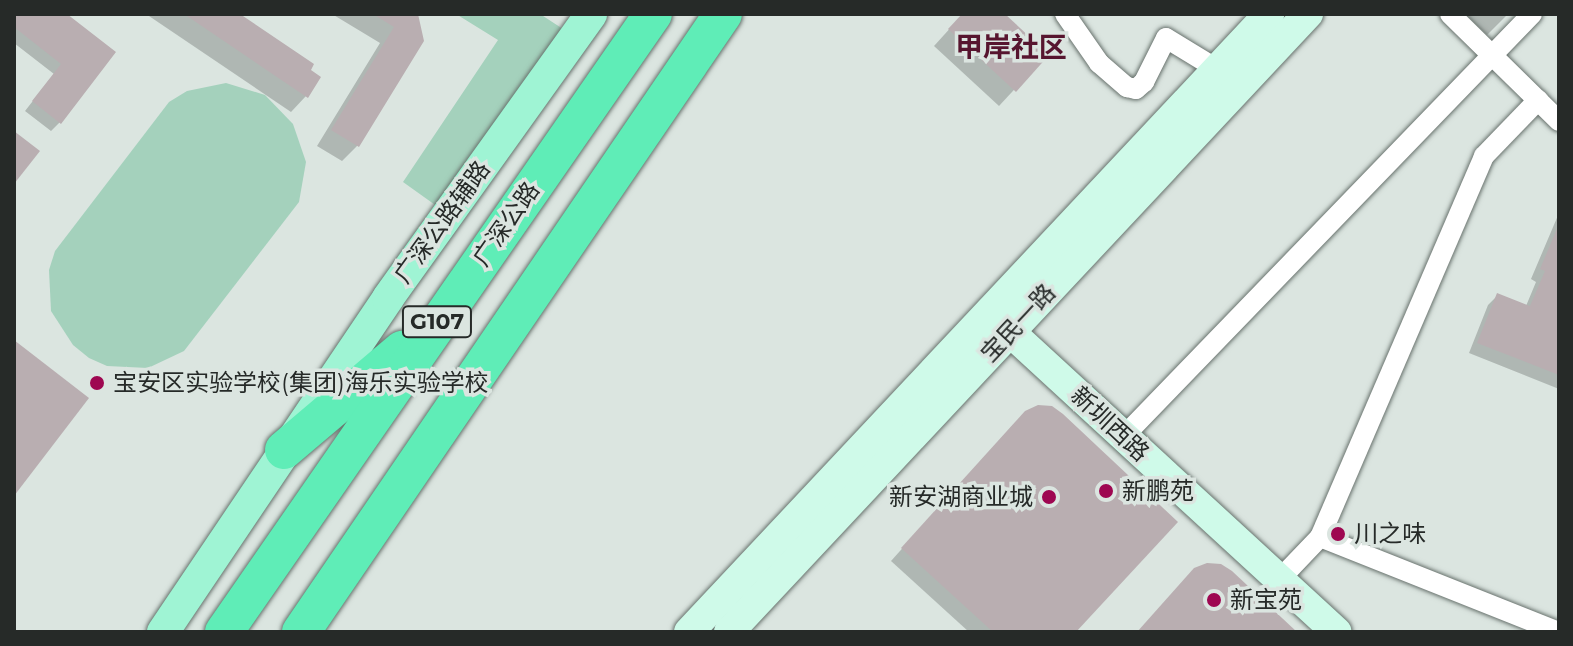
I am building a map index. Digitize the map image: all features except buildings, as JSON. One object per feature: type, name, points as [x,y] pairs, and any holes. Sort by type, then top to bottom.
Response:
[{"type":"highway","name":"广深公路","points":[[224,632],[653,14]]},
{"type":"highway","name":"G107","points":[[301,632],[723,14]]},
{"type":"highway","points":[[284,450],[441,317]]},
{"type":"main road","name":"宝民一路","points":[[729,632],[1001,322],[1217,69],[1269,14]]},
{"type":"main road","name":"宝民一路","points":[[689,632],[1308,14]]},
{"type":"main road","name":"广深公路辅路","points":[[163,632],[284,450],[584,16]]},
{"type":"main road","name":"新圳西路","points":[[1001,322],[1336,632]]},
{"type":"street","points":[[1065,14],[1099,63],[1127,87],[1136,89],[1144,82],[1166,38],[1217,69]]},
{"type":"street","points":[[1450,14],[1559,121]]},
{"type":"street","points":[[1124,436],[1532,14]]},
{"type":"street","points":[[1279,580],[1320,537],[1484,156],[1538,100]]},
{"type":"street","points":[[1320,537],[1559,632]]},
{"type":"green space","points":[[456,14],[540,14],[563,29],[438,207],[403,182],[498,40]]},
{"type":"green space","points":[[226,83],[265,95],[293,124],[306,162],[299,202],[184,351],[148,368],[107,366],[89,358],[73,345],[51,311],[49,270],[55,251],[169,102],[187,91]]},
{"type":"place","name":"宝安区实验学校(集团)海乐实验学校","points":[[97,383]]},
{"type":"place","name":"新鹏苑","points":[[1106,491]]},
{"type":"place","name":"新安湖商业城","points":[[1049,497]]},
{"type":"place","name":"川之味","points":[[1338,534]]},
{"type":"place","name":"新宝苑","points":[[1214,600]]},
{"type":"district","name":"甲岸社区","points":[[1011,47]]}]
